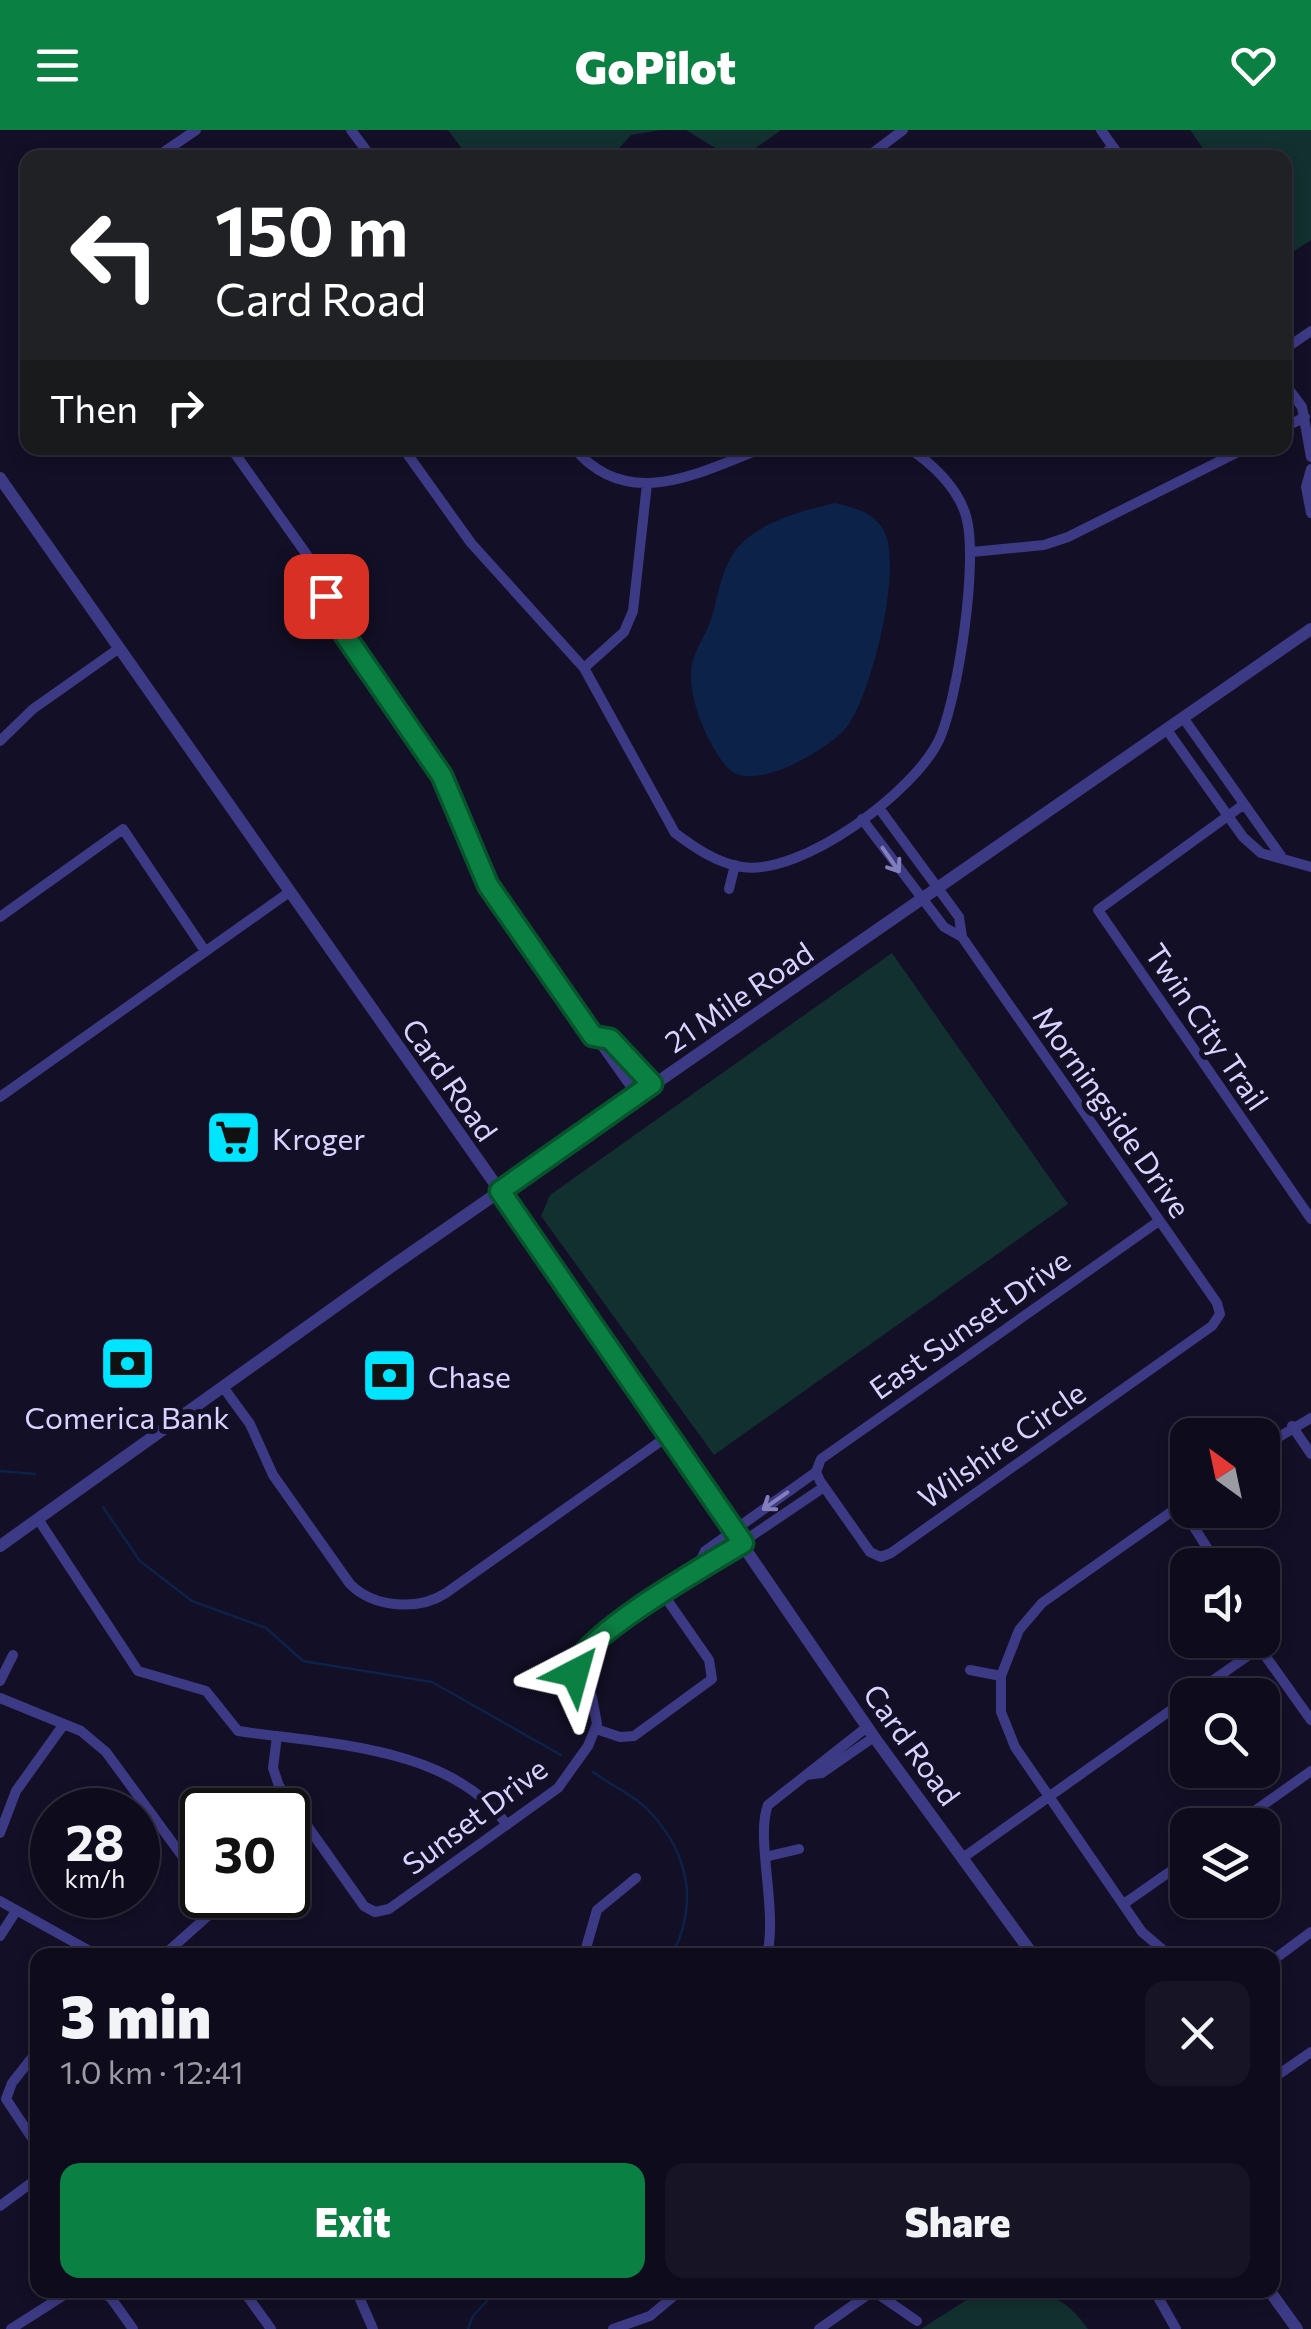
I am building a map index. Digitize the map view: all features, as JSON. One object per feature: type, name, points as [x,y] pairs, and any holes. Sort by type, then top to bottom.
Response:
[{"type":"street","points":[[877,150],[903,130]]},
{"type":"street","points":[[1101,130],[1116,150]]},
{"type":"street","points":[[165,150],[190,132]]},
{"type":"street","points":[[1108,150],[1113,146]]},
{"type":"street","points":[[1292,396],[1305,417],[1311,457]]},
{"type":"street","points":[[1292,424],[1305,417]]},
{"type":"street","points":[[235,455],[306,555],[342,631],[442,776],[488,885],[637,1095]]},
{"type":"street","points":[[408,455],[471,544],[584,668],[675,833],[698,850],[734,865],[769,865],[794,857],[862,819],[916,778],[938,740],[950,708],[972,552],[966,513],[941,475],[917,455]]},
{"type":"street","points":[[583,455],[602,471],[647,484],[666,484],[744,455]]},
{"type":"street","points":[[972,552],[1044,545],[1068,537],[1232,455]]},
{"type":"street","points":[[1311,469],[1306,487],[1311,513]]},
{"type":"street","name":"Card Road","points":[[0,478],[500,1191],[871,1732],[1028,1948]]},
{"type":"street","points":[[584,668],[624,632],[634,611],[647,484]]},
{"type":"street","name":"21 Mile Road","points":[[0,1546],[652,1084],[1311,629]]},
{"type":"street","points":[[0,742],[32,709],[118,649]]},
{"type":"street","points":[[1184,719],[1281,856]]},
{"type":"street","points":[[1167,730],[1227,816],[1261,853],[1311,867]]},
{"type":"street","points":[[1200,778],[1217,767]]},
{"type":"street","points":[[1227,816],[1244,805]]},
{"type":"street","name":"Morningside Drive","points":[[879,808],[959,917],[962,937],[1217,1303],[1220,1314]]},
{"type":"street","name":"Twin City Trail","points":[[1227,816],[1098,910],[1311,1220]]},
{"type":"street","name":"Morningside Drive","points":[[862,819],[948,931],[962,937]]},
{"type":"street","points":[[2,911],[123,829],[206,951]]},
{"type":"street","points":[[730,889],[734,865]]},
{"type":"street","points":[[0,1097],[288,893]]},
{"type":"street","points":[[593,1036],[610,1039],[652,1084]]},
{"type":"street","name":"East Sunset Drive","points":[[734,1530],[816,1472],[824,1456],[1158,1220]]},
{"type":"street","name":"Wilshire Circle","points":[[824,1487],[870,1552],[886,1556],[1212,1326],[1220,1314]]},
{"type":"street","points":[[223,1387],[250,1424],[273,1475],[354,1588],[372,1599],[412,1604],[446,1594],[668,1436]]},
{"type":"street","points":[[1280,1434],[1311,1418]]},
{"type":"street","points":[[1292,1426],[1311,1454]]},
{"type":"street","points":[[661,1592],[709,1660],[712,1679],[634,1736],[620,1737],[596,1729],[592,1696],[575,1673],[574,1665],[583,1652],[661,1592],[698,1566],[743,1543],[824,1487],[816,1472]]},
{"type":"street","points":[[1161,1948],[1142,1932],[1008,1734],[999,1696],[1004,1659],[1019,1630],[1042,1603],[1170,1513]]},
{"type":"street","points":[[38,1519],[138,1671],[206,1691],[238,1730],[425,1766],[489,1800],[507,1825]]},
{"type":"street","points":[[698,1566],[705,1552],[734,1530]]},
{"type":"street","points":[[0,1680],[13,1655]]},
{"type":"street","points":[[1214,1678],[1239,1658]]},
{"type":"street","points":[[1267,1658],[1311,1720]]},
{"type":"street","points":[[970,1670],[1001,1676]]},
{"type":"street","points":[[0,1698],[81,1731],[106,1752],[132,1788]]},
{"type":"street","points":[[964,1857],[1170,1711]]},
{"type":"street","points":[[0,1833],[16,1791],[64,1724]]},
{"type":"street","name":"Sunset Drive","points":[[276,1736],[273,1768],[279,1786],[370,1910],[389,1909],[566,1780],[596,1729]]},
{"type":"street","points":[[768,1948],[771,1923],[764,1822],[768,1805],[871,1732]]},
{"type":"street","points":[[1259,1808],[1311,1771]]},
{"type":"street","points":[[160,1826],[180,1853]]},
{"type":"street","points":[[768,1856],[800,1849]]},
{"type":"street","points":[[1124,1904],[1170,1872]]},
{"type":"street","points":[[586,1948],[597,1910],[636,1878]]},
{"type":"street","points":[[0,1901],[84,1948]]},
{"type":"street","points":[[0,1936],[16,1911]]},
{"type":"street","points":[[172,1948],[206,1918]]},
{"type":"street","points":[[1280,1954],[1311,1932]]},
{"type":"street","points":[[1280,2073],[1307,2054],[1311,2068]]},
{"type":"street","points":[[30,2060],[6,2098],[30,2135]]},
{"type":"street","points":[[0,2206],[30,2184]]},
{"type":"street","points":[[11,2329],[59,2298]]},
{"type":"street","points":[[112,2298],[133,2329]]},
{"type":"street","points":[[249,2298],[271,2329]]},
{"type":"street","points":[[362,2298],[373,2329]]},
{"type":"street","points":[[613,2329],[628,2327],[672,2298]]},
{"type":"street","points":[[819,2329],[862,2298]]},
{"type":"street","points":[[884,2298],[917,2321]]},
{"type":"street","points":[[1159,2298],[1176,2329]]},
{"type":"street","points":[[1275,2298],[1296,2329]]},
{"type":"green space","points":[[448,130],[661,130],[631,135],[617,150],[463,150]]},
{"type":"green space","points":[[686,130],[781,130],[750,150],[715,148]]},
{"type":"green space","points":[[1190,130],[1311,130],[1311,240],[1292,252],[1292,150],[1204,150]]},
{"type":"green space","points":[[892,953],[1068,1204],[714,1455],[541,1216],[550,1195]]},
{"type":"green space","points":[[969,2298],[1055,2298],[1088,2329],[921,2329]]},
{"type":"water","points":[[835,503],[876,520],[885,533],[889,551],[887,602],[867,685],[849,724],[828,744],[775,772],[742,776],[722,762],[702,725],[691,684],[694,657],[710,623],[725,571],[739,546],[771,523]]},
{"type":"waterway","points":[[0,1471],[35,1474]]},
{"type":"waterway","points":[[103,1507],[140,1561],[192,1601],[266,1628],[303,1661],[432,1682],[561,1755]]},
{"type":"waterway","points":[[593,1772],[644,1806],[674,1845],[686,1881],[687,1899],[675,1948]]},
{"type":"waterway","points":[[468,2329],[473,2316],[490,2298]]},
{"type":"place","name":"Kroger","points":[[233,1137]]},
{"type":"place","name":"Comerica Bank","points":[[127,1363]]},
{"type":"place","name":"Chase","points":[[389,1375]]},
{"type":"route","points":[[326,596],[342,631],[442,776],[477,867],[488,885],[593,1036],[610,1039],[624,1050],[652,1084],[500,1191],[743,1543],[713,1562],[698,1566],[583,1652],[574,1665],[575,1673]]}]
